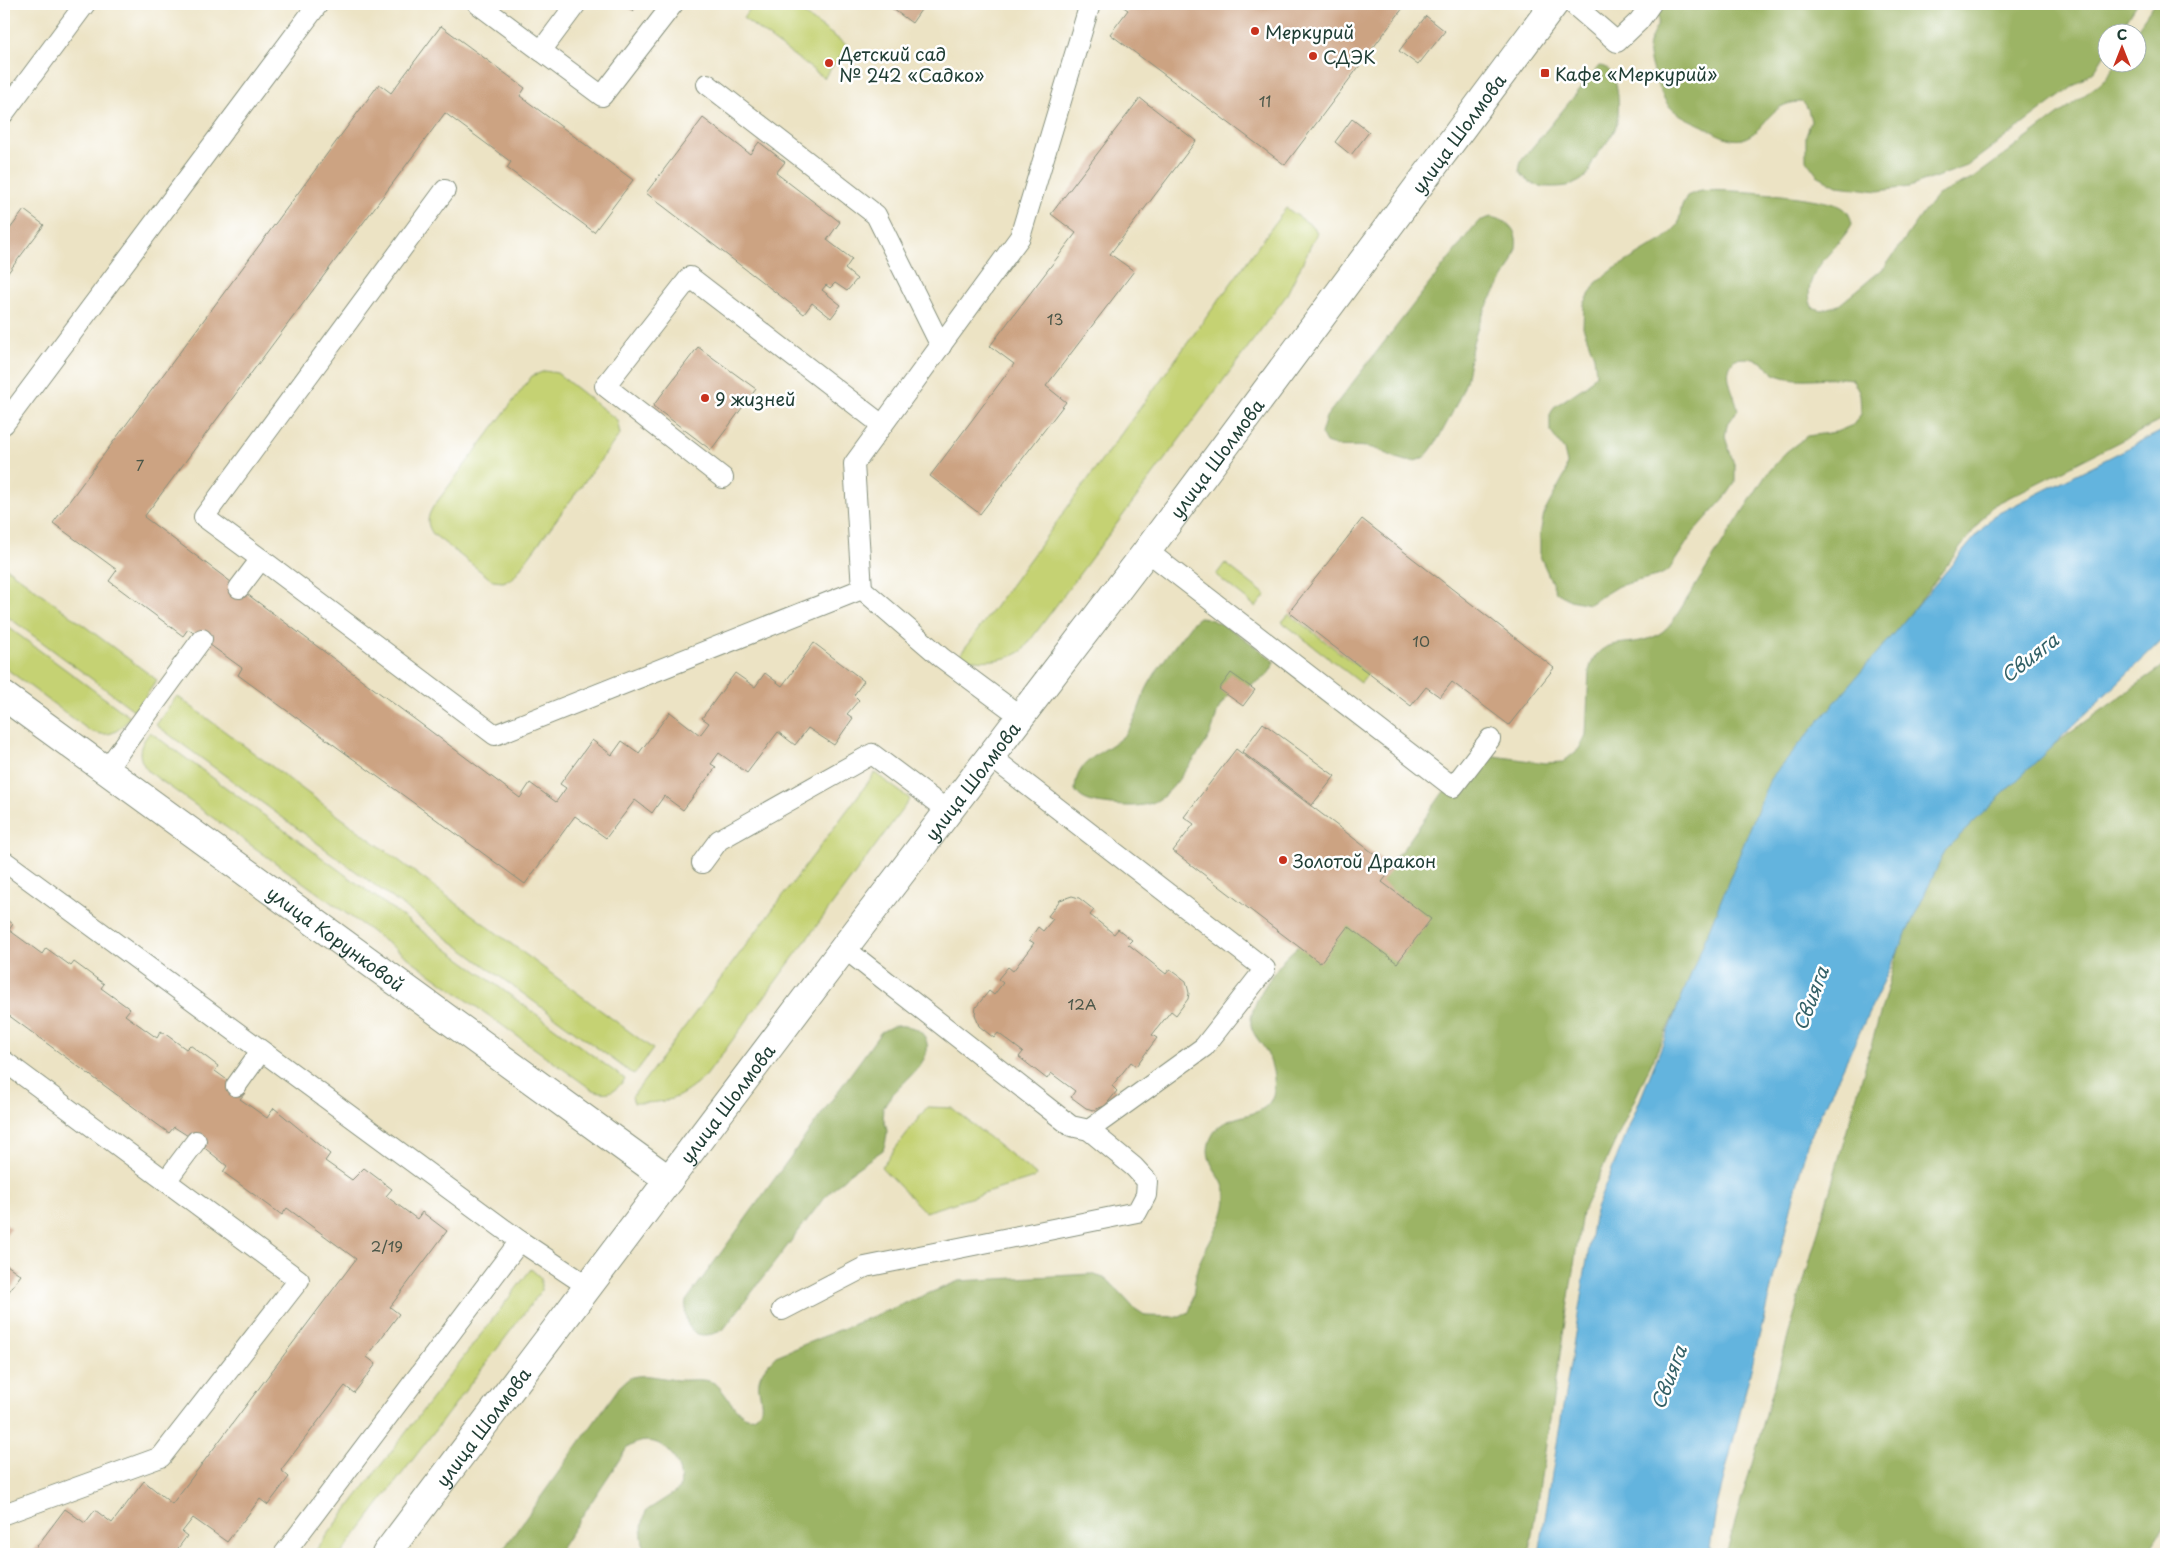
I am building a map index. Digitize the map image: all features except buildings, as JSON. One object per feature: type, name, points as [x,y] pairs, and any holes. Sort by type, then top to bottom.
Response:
[{"type":"street","name":"улица Шолмова","points":[[386,1554],[1147,551],[1554,4]]},
{"type":"street","name":"улица Корунковой","points":[[4,696],[669,1180]]},
{"type":"lane","points":[[4,112],[85,4]]},
{"type":"lane","points":[[4,424],[318,4]]},
{"type":"lane","points":[[478,4],[602,96],[673,4]]},
{"type":"lane","points":[[541,51],[576,4]]},
{"type":"lane","points":[[1020,716],[942,658],[862,589],[854,464],[1020,237],[1090,4]]},
{"type":"lane","points":[[1573,4],[1617,42],[1639,21],[1652,4]]},
{"type":"lane","points":[[707,84],[876,214],[940,346]]},
{"type":"lane","points":[[445,190],[204,517],[495,735],[862,589]]},
{"type":"lane","points":[[723,478],[605,386],[690,277],[882,425]]},
{"type":"lane","points":[[1147,551],[1453,787],[1490,739]]},
{"type":"lane","points":[[240,588],[261,559]]},
{"type":"lane","points":[[106,770],[202,639]]},
{"type":"lane","points":[[702,864],[719,840],[872,754],[948,811]]},
{"type":"lane","points":[[990,756],[1265,969],[1204,1047],[1088,1130]]},
{"type":"lane","points":[[4,860],[520,1241],[589,1287]]},
{"type":"lane","points":[[782,1310],[865,1267],[1137,1212],[1146,1195],[1147,1182],[1134,1168],[1088,1130],[1071,1126],[844,948]]},
{"type":"lane","points":[[236,1086],[261,1051]]},
{"type":"lane","points":[[4,1061],[299,1280],[161,1457],[4,1514]]},
{"type":"lane","points":[[166,1181],[196,1141]]},
{"type":"lane","points":[[284,1554],[520,1241]]},
{"type":"green space","points":[[754,4],[790,4],[848,46],[824,78],[743,18]]},
{"type":"green space","points":[[1656,4],[2137,4],[2125,22],[2098,22],[2098,65],[2095,70],[1967,166],[1909,187],[1878,191],[1837,186],[1817,175],[1806,160],[1806,135],[1811,121],[1808,109],[1801,102],[1790,103],[1781,107],[1751,135],[1737,140],[1716,134],[1673,110],[1662,95],[1649,57],[1649,43],[1657,25],[1658,12]]},
{"type":"green space","points":[[2154,4],[2166,4],[2166,418],[1992,506],[1780,785],[1582,1213],[1529,1554],[652,1554],[644,1546],[642,1540],[642,1528],[646,1511],[680,1489],[680,1477],[678,1467],[667,1449],[649,1441],[638,1442],[627,1448],[557,1554],[500,1554],[620,1386],[632,1377],[650,1376],[712,1382],[720,1388],[740,1413],[746,1417],[752,1417],[758,1414],[761,1407],[759,1385],[761,1374],[776,1356],[959,1281],[1091,1274],[1107,1279],[1134,1308],[1146,1316],[1180,1317],[1189,1312],[1198,1267],[1223,1215],[1225,1206],[1226,1197],[1224,1189],[1210,1160],[1209,1144],[1213,1134],[1219,1127],[1236,1118],[1262,1109],[1269,1103],[1273,1095],[1274,1079],[1272,1067],[1266,1051],[1252,1029],[1251,1017],[1258,999],[1280,964],[1403,849],[1452,780],[1481,759],[1494,756],[1546,763],[1563,762],[1579,749],[1586,735],[1589,671],[1600,651],[1609,646],[1649,639],[1671,624],[1766,475],[1786,452],[1807,436],[1836,432],[1853,425],[1861,414],[1860,394],[1852,379],[1785,378],[1775,374],[1766,365],[1755,359],[1735,359],[1729,370],[1729,377],[1738,410],[1727,425],[1725,437],[1735,467],[1735,483],[1727,495],[1693,533],[1669,570],[1660,575],[1618,586],[1589,604],[1570,600],[1556,592],[1540,556],[1540,535],[1544,513],[1565,474],[1567,463],[1564,450],[1550,431],[1550,415],[1554,407],[1587,385],[1596,374],[1594,356],[1583,327],[1584,304],[1596,283],[1614,269],[1664,239],[1678,225],[1682,205],[1687,196],[1696,192],[1713,190],[1752,192],[1818,200],[1834,204],[1847,211],[1852,224],[1815,273],[1810,284],[1809,295],[1812,307],[1821,310],[1839,305],[1885,267],[1938,195],[1972,179],[2106,79],[2110,72],[2148,72],[2148,22],[2142,22]]},
{"type":"green space","points":[[1599,66],[1606,68],[1612,74],[1618,92],[1617,122],[1611,137],[1582,180],[1567,186],[1552,187],[1529,182],[1519,171],[1521,161]]},
{"type":"green space","points":[[1286,208],[1314,227],[1317,233],[1286,296],[1023,650],[1009,657],[983,661],[959,656]]},
{"type":"green space","points":[[1491,217],[1503,221],[1515,233],[1515,254],[1509,269],[1489,302],[1478,326],[1466,381],[1448,422],[1435,444],[1424,457],[1410,461],[1395,458],[1367,447],[1336,446],[1326,443],[1321,434],[1326,417],[1472,229],[1479,221]]},
{"type":"green space","points":[[545,371],[557,373],[617,420],[620,434],[513,578],[503,582],[493,581],[433,534],[428,524],[429,514],[532,376]]},
{"type":"green space","points":[[1225,563],[1266,595],[1256,607],[1216,575]]},
{"type":"green space","points":[[4,566],[157,680],[135,711],[4,614]]},
{"type":"green space","points":[[1289,614],[1368,674],[1361,683],[1282,622]]},
{"type":"green space","points":[[1199,617],[1217,622],[1249,641],[1274,661],[1271,669],[1260,680],[1229,696],[1223,702],[1218,710],[1211,733],[1196,757],[1171,789],[1157,801],[1138,806],[1127,806],[1096,803],[1082,798],[1075,790],[1077,778],[1082,769],[1089,761],[1122,737],[1129,729],[1146,689],[1154,676],[1170,652]]},
{"type":"green space","points":[[4,624],[130,717],[113,733],[103,734],[90,731],[4,667]]},
{"type":"green space","points":[[2166,664],[2166,1524],[2147,1554],[1726,1554],[1932,832]]},
{"type":"green space","points":[[177,696],[653,1049],[634,1075],[156,725]]},
{"type":"green space","points":[[150,732],[625,1079],[611,1092],[591,1089],[149,772],[142,762],[140,752],[143,742]]},
{"type":"green space","points":[[875,773],[910,799],[706,1076],[681,1095],[665,1101],[634,1103],[632,1097]]},
{"type":"green space","points":[[893,1026],[906,1026],[918,1030],[924,1036],[927,1046],[926,1055],[920,1065],[894,1092],[883,1109],[887,1132],[883,1150],[850,1173],[824,1198],[723,1330],[705,1335],[693,1331],[686,1320],[686,1301],[881,1032]]},
{"type":"green space","points":[[927,1107],[952,1108],[1036,1175],[1034,1178],[925,1212],[881,1167]]},
{"type":"green space","points":[[531,1269],[541,1278],[541,1290],[538,1295],[341,1554],[313,1554]]},
{"type":"water","name":"Свияга","points":[[2166,429],[2166,636],[1946,849],[1807,1144],[1716,1510],[1709,1554],[1539,1554],[1595,1211],[1770,779],[1993,516]]},
{"type":"place","name":"Меркурий","points":[[1255,31]]},
{"type":"place","name":"СДЭК","points":[[1313,56]]},
{"type":"place","name":"Детский сад № 242 «Садко»","points":[[829,63]]},
{"type":"place","name":"Кафе «Меркурий»","points":[[1545,73]]},
{"type":"place","name":"9 жизней","points":[[705,398]]},
{"type":"place","name":"Золотой Дракон","points":[[1283,860]]}]
